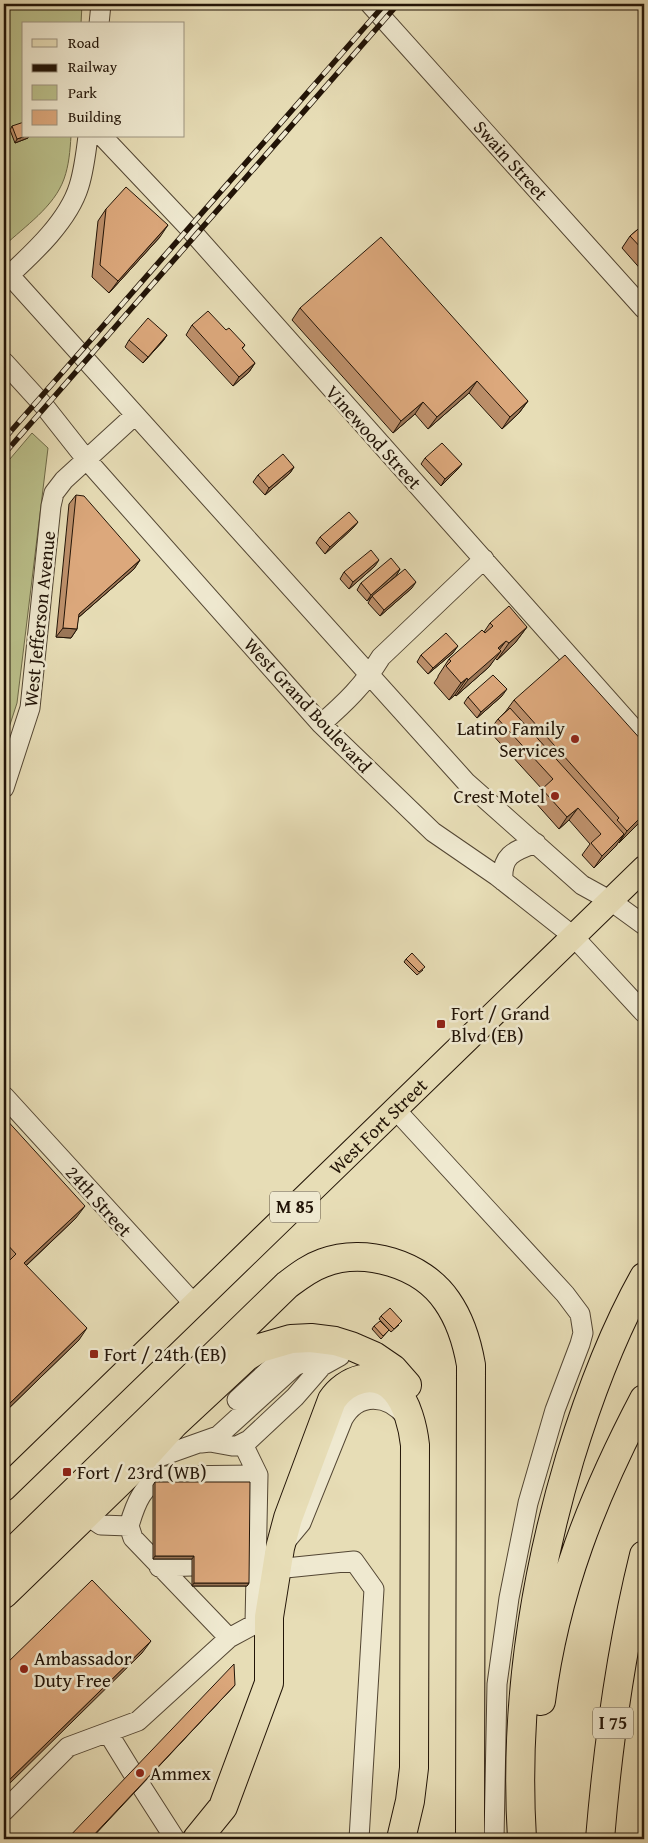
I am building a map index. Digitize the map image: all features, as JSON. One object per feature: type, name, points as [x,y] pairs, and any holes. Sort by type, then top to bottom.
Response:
[{"type":"highway","points":[[4,1560],[287,1284],[306,1270],[325,1262],[362,1257],[385,1260],[419,1275],[446,1300],[464,1332],[471,1366],[469,1471],[470,1839]]},
{"type":"highway","points":[[522,1839],[520,1798],[523,1705],[532,1619],[541,1571],[567,1470],[594,1383],[644,1277]]},
{"type":"highway","points":[[4,1594],[86,1515],[144,1464],[174,1424],[252,1352],[280,1341],[300,1338],[323,1339],[360,1351],[393,1369],[412,1391],[424,1414],[432,1442],[434,1460],[423,1659],[413,1785],[401,1839]]},
{"type":"highway","points":[[197,1839],[223,1808],[269,1684],[262,1620],[261,1553],[288,1518],[332,1400],[341,1388],[352,1382],[370,1378],[383,1381],[399,1395],[414,1435],[423,1659],[432,1774],[429,1800],[419,1839]]},
{"type":"highway","points":[[531,1839],[539,1716],[545,1668],[558,1612],[573,1559],[594,1501],[644,1399]]},
{"type":"highway","name":"I 75","points":[[600,1839],[611,1739],[632,1608],[644,1555]]},
{"type":"highway","points":[[619,1839],[632,1608]]},
{"type":"main road","name":"West Fort Street","points":[[4,1489],[644,868]]},
{"type":"street","points":[[99,22],[101,4]]},
{"type":"street","name":"Swain Street","points":[[374,8],[644,309]]},
{"type":"street","points":[[88,138],[79,188],[69,209],[47,237],[5,274],[135,415],[466,782],[536,842],[582,885],[611,901],[644,925]]},
{"type":"street","name":"Vinewood Street","points":[[104,138],[188,227],[644,740]]},
{"type":"street","name":"West Grand Boulevard","points":[[4,362],[45,407],[86,459],[321,724],[427,828],[503,881],[573,936],[644,1013]]},
{"type":"street","name":"West Jefferson Avenue","points":[[4,788],[30,708],[51,506],[54,493],[64,480],[135,415]]},
{"type":"street","points":[[321,724],[352,697],[370,676],[381,657],[484,559]]},
{"type":"street","points":[[503,881],[502,871],[506,859],[519,849],[536,842]]},
{"type":"street","points":[[604,968],[644,994]]},
{"type":"street","name":"24th Street","points":[[4,1096],[194,1305]]},
{"type":"street","points":[[395,1109],[565,1294],[576,1307],[582,1322],[580,1344],[555,1410],[528,1503],[509,1598],[498,1684],[494,1839]]},
{"type":"street","points":[[190,1446],[283,1357],[304,1348],[360,1351]]},
{"type":"street","points":[[144,1464],[218,1436],[290,1370],[304,1361],[336,1351],[360,1351]]},
{"type":"street","points":[[190,1446],[210,1442],[232,1446],[243,1444],[295,1397],[328,1361],[342,1355],[359,1354],[360,1351]]},
{"type":"street","points":[[243,1444],[258,1474],[252,1504],[261,1553],[354,1561],[374,1589],[358,1839]]},
{"type":"street","points":[[131,1532],[144,1504],[148,1485],[157,1478],[166,1476],[258,1474]]},
{"type":"street","points":[[86,1515],[101,1525],[153,1538]]},
{"type":"street","points":[[131,1532],[160,1567],[229,1638]]},
{"type":"street","points":[[160,1567],[192,1566]]},
{"type":"street","points":[[4,1811],[68,1747],[138,1722],[229,1638],[262,1620]]},
{"type":"street","points":[[108,1733],[176,1839]]},
{"type":"green space","points":[[4,4],[82,4],[81,22],[22,22],[22,138],[71,138],[68,163],[59,189],[38,216],[4,246]]},
{"type":"green space","points":[[32,433],[48,448],[17,703],[4,743],[4,466]]},
{"type":"building","points":[[22,123],[22,137],[17,139],[12,126]]},
{"type":"building","points":[[126,187],[168,225],[118,281],[100,265],[106,209]]},
{"type":"building","points":[[644,224],[644,251],[630,236]]},
{"type":"building","points":[[381,237],[528,401],[510,417],[477,381],[437,417],[423,402],[401,421],[300,308]]},
{"type":"building","points":[[208,311],[226,330],[229,328],[245,345],[242,348],[255,363],[239,377],[192,325]]},
{"type":"building","points":[[148,318],[167,335],[148,357],[129,340]]},
{"type":"building","points":[[442,443],[462,464],[445,479],[425,458]]},
{"type":"building","points":[[283,454],[294,467],[269,488],[258,475]]},
{"type":"building","points":[[76,495],[84,496],[140,560],[79,614],[77,629],[63,628]]},
{"type":"building","points":[[349,512],[358,522],[330,547],[320,537]]},
{"type":"building","points":[[371,550],[379,560],[353,582],[344,572]]},
{"type":"building","points":[[391,558],[400,569],[371,595],[361,583]]},
{"type":"building","points":[[405,569],[416,582],[384,610],[372,596]]},
{"type":"building","points":[[509,606],[527,627],[509,643],[506,641],[498,648],[501,651],[468,680],[467,678],[461,683],[446,666],[451,661],[449,659],[482,630],[485,633],[493,626],[490,623]]},
{"type":"building","points":[[446,633],[458,646],[433,668],[421,655]]},
{"type":"building","name":"Latino Family Services","points":[[565,655],[644,743],[644,814],[627,831],[617,820],[619,818],[514,700]]},
{"type":"building","points":[[493,675],[507,689],[481,712],[468,697]]},
{"type":"building","points":[[510,708],[624,834],[602,856],[591,843],[601,834],[578,808],[567,817],[542,789],[553,779],[498,719]]},
{"type":"building","points":[[412,953],[425,967],[419,972],[406,959]]},
{"type":"building","points":[[4,1117],[85,1206],[24,1263],[87,1328],[8,1405],[4,1401],[4,1266],[16,1254],[4,1241]]},
{"type":"building","points":[[390,1308],[402,1321],[394,1329],[381,1316]]},
{"type":"building","points":[[380,1321],[389,1330],[383,1336],[374,1326]]},
{"type":"building","points":[[155,1482],[250,1482],[249,1583],[194,1583],[194,1556],[155,1556]]},
{"type":"building","points":[[92,1580],[151,1641],[4,1785],[4,1666]]},
{"type":"building","points":[[234,1664],[235,1685],[90,1839],[67,1839]]},
{"type":"railway","points":[[4,439],[385,4]]},
{"type":"railway","points":[[4,454],[398,4]]},
{"type":"place","name":"Latino Family Services","points":[[575,739]]},
{"type":"place","name":"Crest Motel","points":[[555,796]]},
{"type":"place","name":"Fort / Grand Blvd (EB)","points":[[441,1024]]},
{"type":"place","name":"Fort / 24th (EB)","points":[[94,1354]]},
{"type":"place","name":"Fort / 23rd (WB)","points":[[67,1472]]},
{"type":"place","name":"Ambassador Duty Free","points":[[24,1669]]},
{"type":"place","name":"Ammex","points":[[140,1773]]}]
